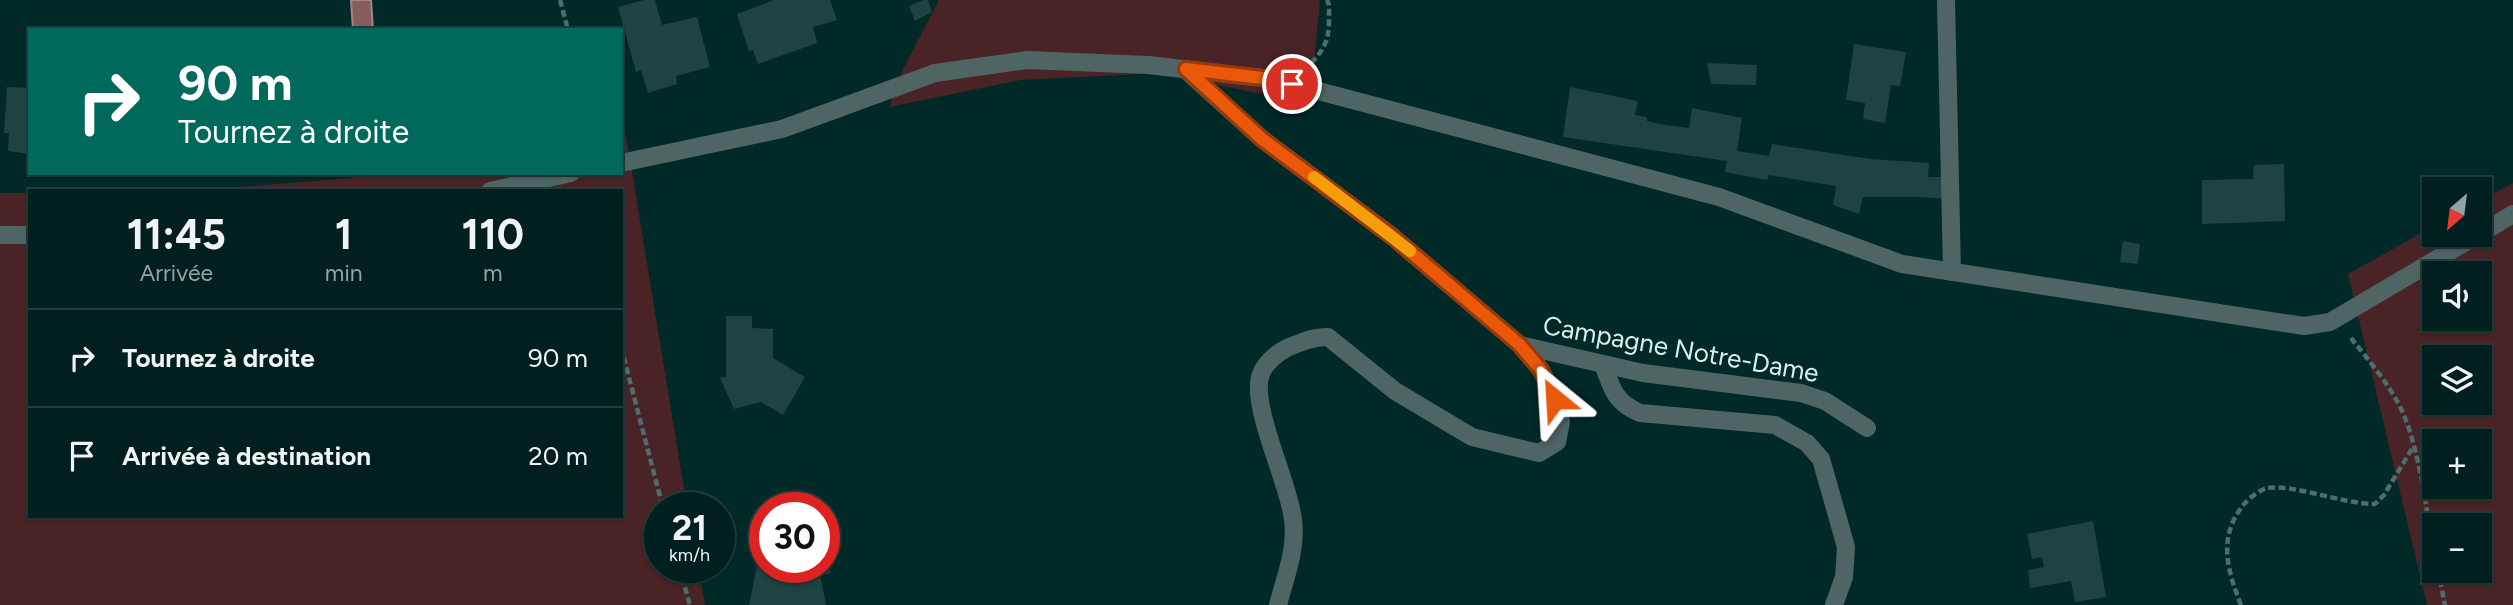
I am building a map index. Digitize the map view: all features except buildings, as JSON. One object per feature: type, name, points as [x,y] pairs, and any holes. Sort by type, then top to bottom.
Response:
[{"type":"street","points":[[1946,0],[1952,272]]},
{"type":"street","points":[[623,163],[782,129],[935,73],[1027,60],[1149,65],[1271,79],[1292,84],[1719,197],[1902,264],[2304,326],[2330,322],[2457,247]]},
{"type":"street","name":"Campagne Notre-Dame","points":[[1186,69],[1262,139],[1393,237],[1520,345],[1541,370],[1555,399],[1561,422],[1558,442],[1539,453],[1472,437],[1395,391],[1328,337],[1308,340],[1277,353],[1261,373],[1258,396],[1293,520],[1291,555],[1278,605]]},
{"type":"street","points":[[499,189],[563,175]]},
{"type":"street","points":[[2492,226],[2513,214]]},
{"type":"street","points":[[0,235],[28,235]]},
{"type":"street","name":"Campagne Notre-Dame","points":[[1520,345],[1643,373],[1801,393],[1825,401],[1867,428]]},
{"type":"street","points":[[1603,364],[1615,397],[1628,408],[1640,413],[1775,425],[1807,443],[1821,458],[1846,547],[1844,577],[1834,605]]},
{"type":"path","points":[[560,0],[567,28]]},
{"type":"path","points":[[1292,84],[1322,52],[1329,38],[1327,0]]},
{"type":"path","points":[[2330,322],[2351,338],[2386,383],[2403,413],[2426,513]]},
{"type":"path","points":[[623,354],[659,492]]},
{"type":"path","points":[[2241,605],[2229,573],[2227,539],[2233,517],[2248,499],[2266,488],[2290,490],[2356,504],[2375,504],[2384,495],[2413,447]]},
{"type":"path","points":[[684,583],[690,605]]},
{"type":"path","points":[[2441,583],[2445,605]]},
{"type":"shaded area","points":[[351,0],[371,0],[373,28],[353,28]]},
{"type":"shaded area","points":[[939,0],[1320,0],[1310,104],[1160,73],[1021,80],[889,107],[902,71]]},
{"type":"shaded area","points":[[623,135],[626,135],[685,492],[644,492],[644,583],[701,583],[705,605],[0,605],[0,193],[28,193],[28,518],[623,518],[623,189],[216,189],[369,175],[623,175]]},
{"type":"shaded area","points":[[2513,183],[2513,605],[2427,605],[2348,274],[2422,233],[2422,247],[2492,247],[2492,194]]},
{"type":"slow traffic","points":[[1314,177],[1410,251]]},
{"type":"route","points":[[1292,84],[1186,69],[1262,139],[1393,237],[1520,345],[1541,370],[1555,399]]}]
